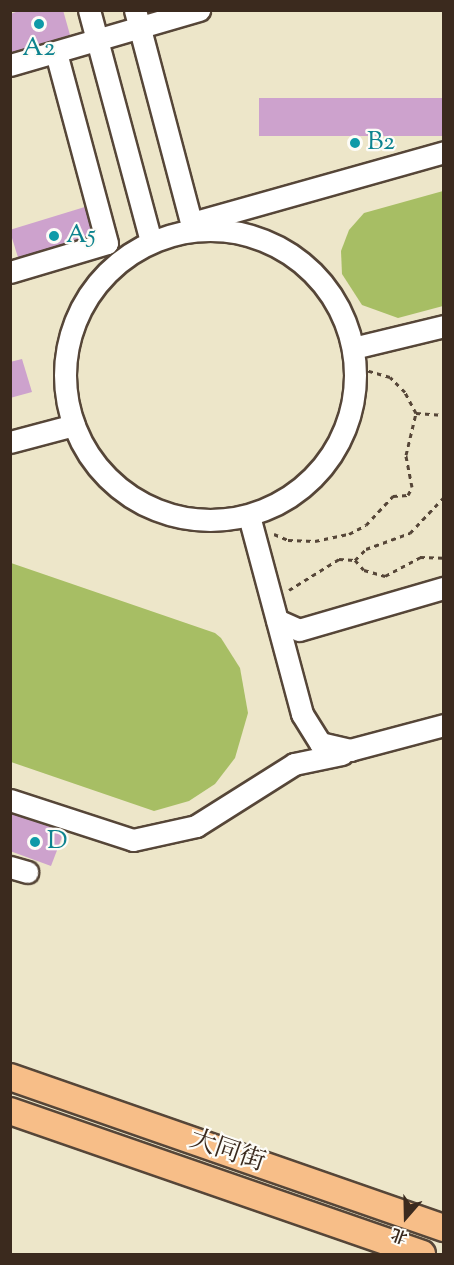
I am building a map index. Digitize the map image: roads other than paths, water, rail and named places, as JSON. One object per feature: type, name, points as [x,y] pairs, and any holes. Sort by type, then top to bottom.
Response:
[{"type":"main road","name":"大同街","points":[[10,1077],[444,1228]]},
{"type":"main road","name":"大同街","points":[[10,1111],[423,1254]]},
{"type":"street","points":[[89,10],[151,241]]},
{"type":"street","points":[[10,65],[97,41],[138,19],[199,10]]},
{"type":"street","points":[[138,19],[193,226]]},
{"type":"street","points":[[10,272],[107,243],[56,53]]},
{"type":"street","points":[[193,226],[242,232],[287,250],[323,282],[348,324],[355,358],[350,419],[328,463],[294,496],[249,516],[201,521],[154,510],[112,484],[82,446],[66,400],[65,352],[81,306],[110,268],[151,241],[193,226],[444,152]]},
{"type":"street","points":[[355,358],[444,326]]},
{"type":"street","points":[[10,442],[74,425]]},
{"type":"street","points":[[249,516],[302,714],[320,743],[350,750],[444,725]]},
{"type":"street","points":[[277,620],[299,630],[444,588]]},
{"type":"street","points":[[10,800],[114,834],[142,838],[196,826],[294,764],[342,754]]},
{"type":"place","name":"A2","points":[[39,24]]},
{"type":"place","name":"B2","points":[[355,143]]},
{"type":"place","name":"A5","points":[[54,236]]},
{"type":"place","name":"D","points":[[35,842]]}]
